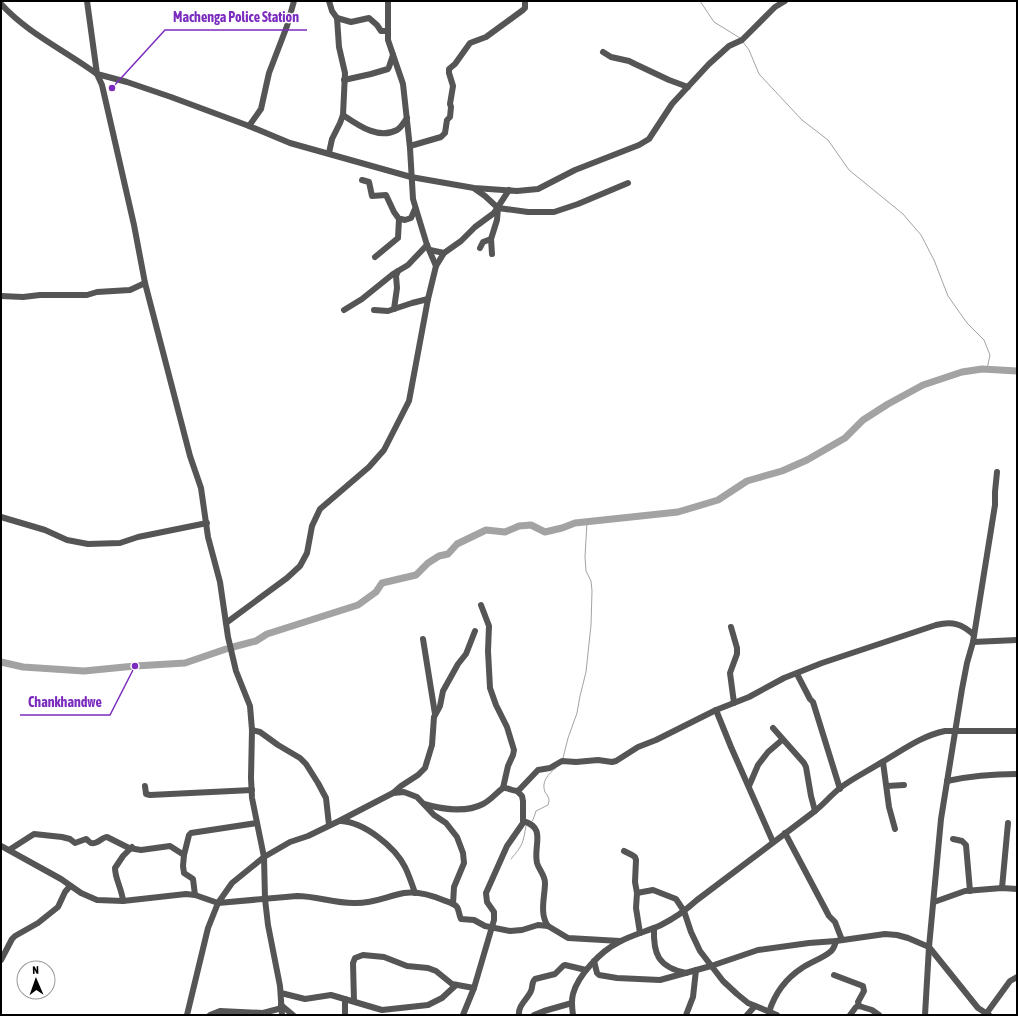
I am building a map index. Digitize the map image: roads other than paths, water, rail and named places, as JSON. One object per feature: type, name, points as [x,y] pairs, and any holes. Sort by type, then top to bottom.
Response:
[{"type":"street","points":[[87,1],[97,74],[106,98],[134,225],[145,283],[190,456],[201,488],[208,537],[220,582],[228,637],[236,671],[250,706],[252,730],[252,790],[264,857],[265,899],[269,933],[281,993],[282,1010]]},
{"type":"street","points":[[249,126],[261,109],[269,73],[287,26],[294,1]]},
{"type":"street","points":[[329,1],[332,11],[337,18],[337,32],[344,67],[344,80],[343,115],[332,139],[329,153]]},
{"type":"street","points":[[388,1],[388,40],[403,84],[410,146],[412,193],[415,208],[428,248],[436,266]]},
{"type":"street","points":[[410,146],[441,137],[446,133],[447,120],[450,117],[450,104],[453,86],[449,69],[455,64],[470,43],[486,37],[523,10],[525,8],[525,1]]},
{"type":"street","points":[[1,4],[37,33],[97,74],[127,82],[249,126],[290,143],[411,177],[474,188],[509,190],[538,189],[575,170],[643,143],[653,134],[672,104],[709,64],[724,50],[742,40],[775,7],[785,1]]},
{"type":"street","points":[[337,18],[351,22],[369,18],[381,31],[387,31]]},
{"type":"street","points":[[603,52],[629,61],[668,80],[688,87]]},
{"type":"street","points":[[344,80],[388,69],[393,55]]},
{"type":"street","points":[[343,115],[365,129],[383,133],[398,130],[407,118]]},
{"type":"street","points":[[362,180],[369,182],[372,196],[386,195],[399,219],[398,238],[375,257]]},
{"type":"street","points":[[474,188],[486,196],[498,208],[528,212],[554,212],[578,204],[628,183]]},
{"type":"street","points":[[226,623],[287,578],[300,566],[307,553],[312,526],[320,510],[381,455],[409,401],[428,299],[436,266],[444,253],[461,241],[475,226],[494,213],[509,190]]},
{"type":"street","points":[[399,219],[401,218],[405,220],[411,218],[415,208]]},
{"type":"street","points":[[492,254],[491,239],[497,220],[498,208]]},
{"type":"street","points":[[480,248],[483,242],[491,239]]},
{"type":"street","points":[[428,248],[444,253]]},
{"type":"street","points":[[344,310],[362,299],[408,265],[428,248]]},
{"type":"street","points":[[394,309],[396,276],[398,271]]},
{"type":"street","points":[[1,296],[23,297],[40,295],[87,295],[97,292],[130,290],[145,283]]},
{"type":"street","points":[[374,310],[383,312],[428,299]]},
{"type":"street","points":[[925,1015],[929,947],[938,852],[947,781],[967,663],[973,642],[995,505],[997,472]]},
{"type":"street","points":[[1,517],[45,530],[67,540],[88,544],[120,543],[138,537],[207,523]]},
{"type":"street","points":[[424,804],[442,808],[469,808],[484,804],[503,788],[508,766],[513,754],[514,750],[507,727],[496,705],[490,688],[488,651],[489,626],[481,605]]},
{"type":"street","points":[[517,791],[521,789],[533,774],[541,769],[550,768],[562,761],[616,761],[638,747],[656,740],[784,678],[798,674],[822,663],[936,624],[949,622],[962,625],[974,635]]},
{"type":"street","points":[[731,626],[737,650],[730,674],[734,703]]},
{"type":"street","points":[[435,714],[440,706],[445,687],[458,664],[466,654],[475,631]]},
{"type":"street","points":[[187,1015],[208,928],[218,903],[232,883],[264,857],[290,842],[308,836],[340,821],[393,793],[418,775],[425,768],[432,745],[435,714],[423,639]]},
{"type":"street","points":[[973,642],[1017,640]]},
{"type":"street","points":[[798,674],[810,699],[814,702],[840,788]]},
{"type":"street","points":[[716,710],[731,748],[773,842]]},
{"type":"street","points":[[773,728],[782,740],[797,754],[806,767],[815,811]]},
{"type":"street","points":[[252,730],[260,732],[278,746],[300,758],[306,764],[326,798],[330,825]]},
{"type":"street","points":[[573,1015],[572,1003],[574,990],[586,970],[600,954],[620,941],[654,928],[684,911],[826,803],[840,788],[854,778],[898,752],[936,733],[956,731],[1017,731]]},
{"type":"street","points":[[749,786],[758,765],[768,752],[782,740]]},
{"type":"street","points":[[883,762],[889,807],[895,829]]},
{"type":"street","points":[[947,781],[966,777],[995,774],[1017,774]]},
{"type":"street","points":[[887,786],[904,785]]},
{"type":"street","points":[[145,786],[146,794],[150,795],[252,790]]},
{"type":"street","points":[[463,1015],[474,988],[495,916],[487,902],[486,893],[507,846],[522,826],[523,821],[522,796],[517,791],[503,788]]},
{"type":"street","points":[[393,793],[408,793],[417,797],[434,815],[449,826],[457,837],[463,853],[463,866],[454,887],[453,904]]},
{"type":"street","points":[[340,821],[348,822],[365,829],[392,848],[405,866],[415,893]]},
{"type":"street","points":[[523,821],[532,824],[537,832],[537,861],[545,879],[543,894],[544,919],[548,926]]},
{"type":"street","points":[[195,895],[193,879],[184,873],[183,866],[184,855],[191,832],[257,823]]},
{"type":"street","points":[[1002,888],[1008,823]]},
{"type":"street","points":[[769,1012],[781,986],[803,967],[830,953],[839,941],[835,922],[829,916],[785,833]]},
{"type":"street","points":[[9,850],[31,836],[39,834],[62,836],[75,843],[86,839],[91,843],[96,843],[103,837],[107,837],[129,848],[141,850],[170,846],[184,855]]},
{"type":"street","points":[[953,839],[962,841],[966,845],[970,890]]},
{"type":"street","points":[[1,846],[86,896],[98,900],[123,901],[181,894],[195,895],[218,903],[302,896],[345,903],[363,903],[374,902],[401,894],[415,893],[431,896],[453,904],[458,909],[461,919],[474,920],[485,926],[515,931],[538,925],[548,926],[568,938],[620,941]]},
{"type":"street","points":[[123,901],[122,889],[116,875],[115,868],[123,856],[132,848]]},
{"type":"street","points":[[624,851],[635,857],[637,914],[640,933]]},
{"type":"street","points":[[1,960],[12,939],[38,923],[58,907],[65,892],[70,886]]},
{"type":"street","points":[[934,902],[959,892],[970,890],[1017,888]]},
{"type":"street","points":[[636,893],[653,890],[676,899],[684,911],[695,942],[711,966],[737,994],[755,1006],[777,1015]]},
{"type":"street","points":[[654,928],[653,941],[656,954],[671,968],[687,973]]},
{"type":"street","points":[[594,961],[598,974],[617,978],[660,980],[711,966],[758,950],[788,945],[839,941],[885,934],[897,935],[929,947],[972,1001],[987,1014],[1010,981],[1017,977]]},
{"type":"street","points":[[354,1001],[353,963],[355,958],[359,955],[384,957],[407,966],[428,968],[440,974],[448,982],[474,988]]},
{"type":"street","points":[[519,1015],[520,1008],[531,992],[532,982],[535,979],[555,974],[565,965],[586,970]]},
{"type":"street","points":[[686,1015],[693,997],[696,970]]},
{"type":"street","points":[[834,975],[863,986],[864,991],[858,1002],[860,1006]]},
{"type":"street","points":[[281,993],[300,999],[308,999],[327,994],[345,998],[374,1009],[382,1010],[423,1006],[433,1003],[442,998],[456,985]]},
{"type":"street","points":[[345,998],[345,1015]]},
{"type":"street","points":[[534,1015],[572,1003]]},
{"type":"street","points":[[747,1015],[755,1006]]},
{"type":"street","points":[[850,1015],[856,1007],[860,1006],[872,1010],[879,1015]]},
{"type":"street","points":[[210,1015],[220,1011],[263,1013],[282,1010],[293,1015]]},
{"type":"waterway","points":[[700,1],[714,22],[740,38]]},
{"type":"waterway","points":[[743,42],[749,50],[759,74],[802,120],[828,140],[849,170],[903,214],[921,235],[934,260],[948,296],[967,323],[984,340],[990,355],[987,369]]},
{"type":"waterway","points":[[233,647],[256,641],[267,634],[358,605],[376,592],[382,583],[416,575],[428,563],[439,556],[448,554],[457,544],[486,530],[505,532],[519,526],[531,525],[545,532],[575,523],[678,512],[718,500],[747,481],[782,471],[807,460],[845,438],[863,420],[888,404],[923,385],[962,372],[982,369],[1017,371]]},
{"type":"waterway","points":[[563,758],[577,713],[586,672],[591,625],[592,591],[591,581],[586,571],[585,557],[587,522]]},
{"type":"waterway","points":[[1,662],[23,667],[84,671],[185,663],[226,649]]},
{"type":"waterway","points":[[531,822],[536,811],[548,805],[549,800],[545,792],[544,785],[550,773],[556,768]]},
{"type":"waterway","points":[[511,859],[522,844],[526,826]]},
{"type":"place","name":"Machenga Police Station","points":[[112,88]]},
{"type":"place","name":"Chankhandwe","points":[[135,666]]}]
